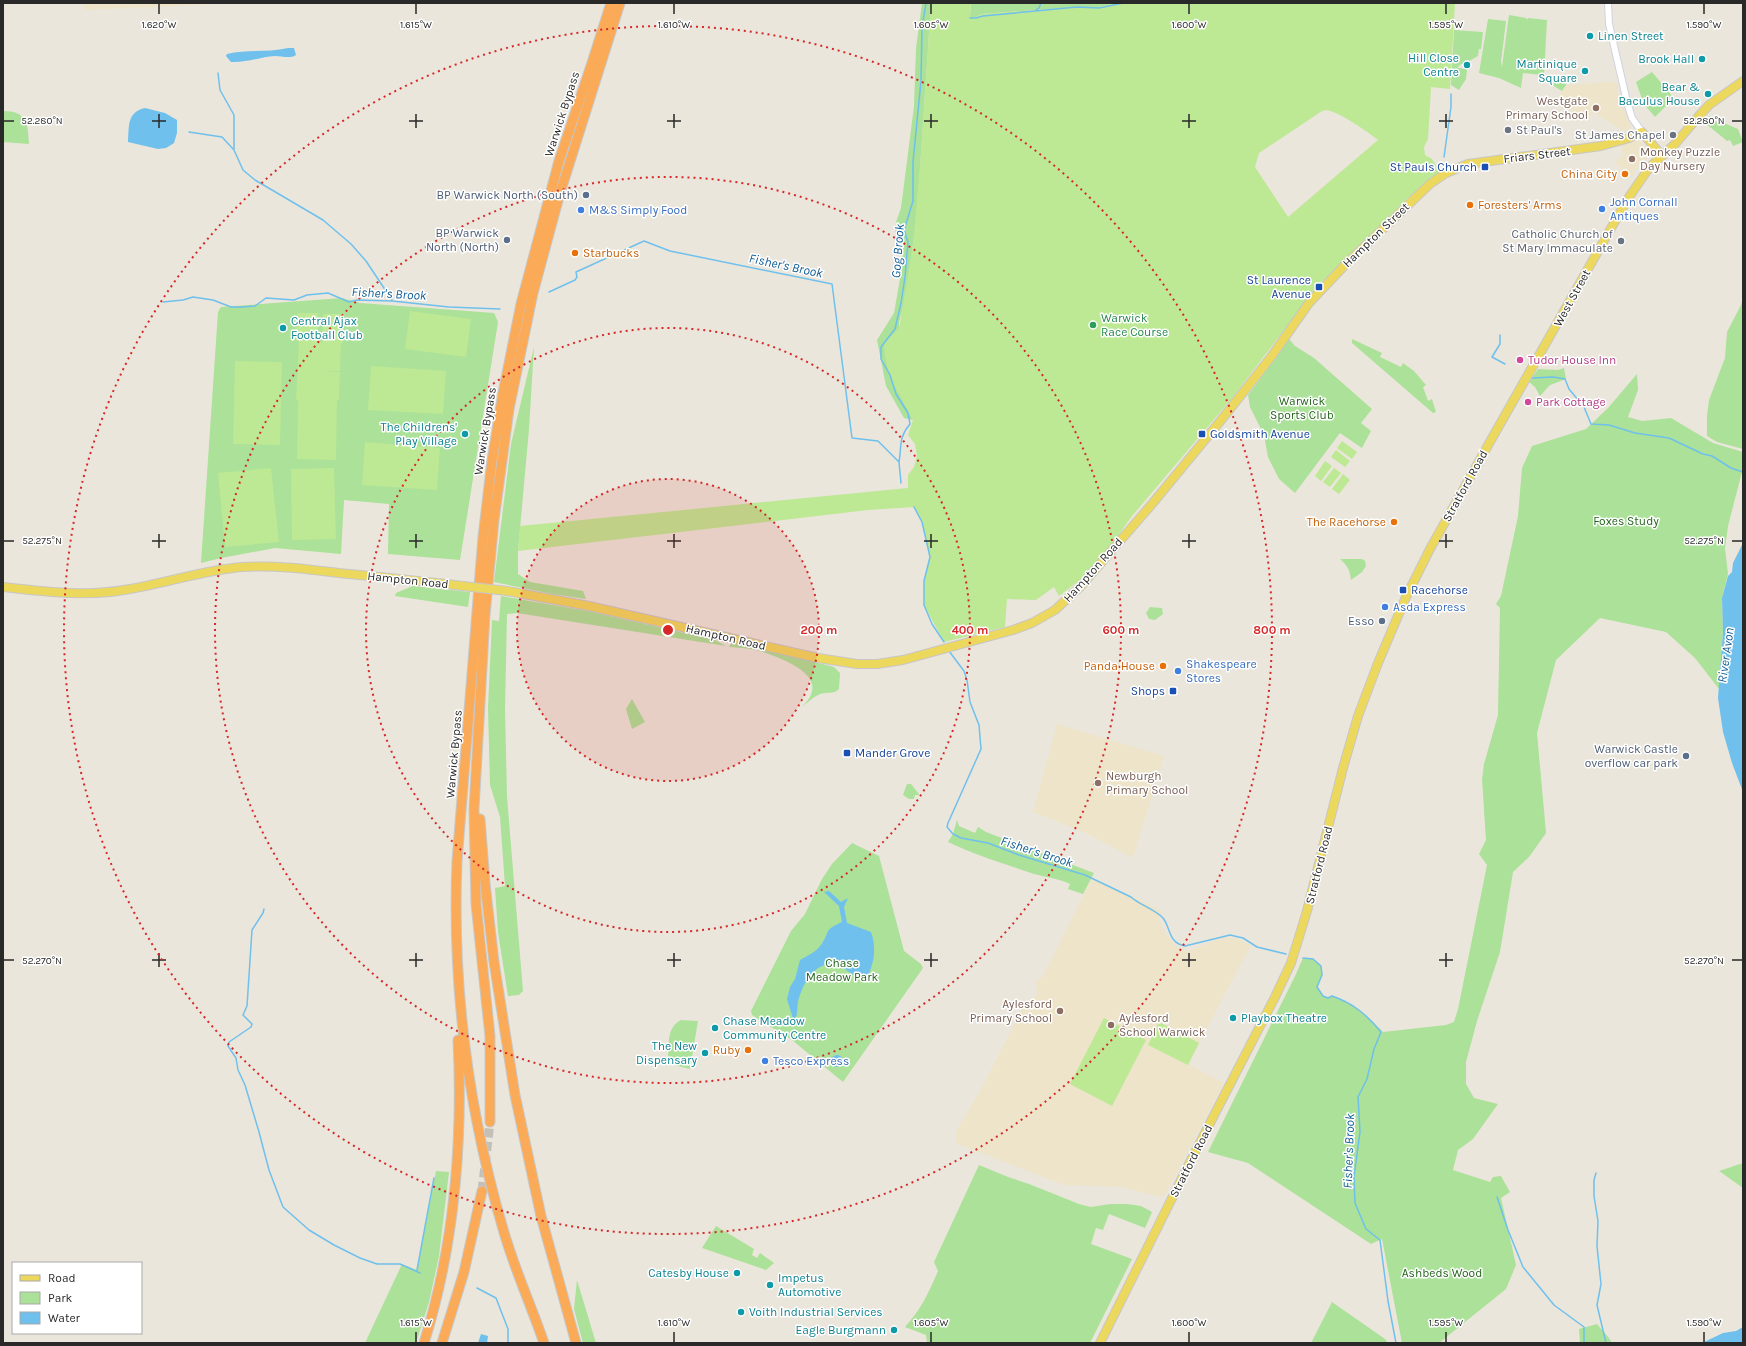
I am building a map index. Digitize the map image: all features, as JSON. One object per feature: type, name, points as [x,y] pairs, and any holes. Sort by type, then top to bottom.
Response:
[{"type":"highway","name":"Warwick Bypass","points":[[457,875],[484,531],[503,393],[521,304],[559,161],[611,3]]},
{"type":"highway","name":"Warwick Bypass","points":[[480,730],[485,615],[491,542],[505,435],[516,372],[533,293],[560,193],[620,3]]},
{"type":"highway","points":[[480,730],[475,802],[475,872],[476,904],[490,1036],[490,1122]]},
{"type":"highway","points":[[480,730],[480,807],[482,857],[508,1055],[523,1138],[536,1198],[576,1343]]},
{"type":"highway","points":[[424,1343],[446,1261],[458,1168],[460,1077],[454,923],[457,875]]},
{"type":"highway","points":[[457,875],[456,935],[460,1001],[466,1062],[476,1122],[503,1230],[544,1343]]},
{"type":"highway","points":[[442,1343],[464,1272],[482,1192]]},
{"type":"main road","name":"West Street","points":[[1524,382],[1619,212],[1644,175],[1661,155],[1675,144],[1709,105],[1743,81]]},
{"type":"main road","points":[[1642,132],[1661,155]]},
{"type":"main road","name":"Friars Street","points":[[1454,169],[1480,162],[1601,146],[1642,132]]},
{"type":"main road","name":"Hampton Street","points":[[1305,309],[1345,265],[1381,229],[1430,184],[1454,169]]},
{"type":"main road","name":"Hampton Road","points":[[3,587],[67,593],[111,592],[144,587],[213,571],[242,567],[264,566],[305,569],[507,591],[589,606],[825,659],[857,664],[877,664],[903,660],[1021,628],[1055,610],[1081,586],[1152,504],[1271,357],[1305,309]]},
{"type":"main road","name":"Stratford Road","points":[[1100,1343],[1163,1215],[1284,977],[1295,951],[1306,917],[1356,725],[1384,648],[1406,597],[1430,549],[1524,382]]},
{"type":"street","points":[[1608,3],[1610,24],[1627,102],[1632,118],[1642,132]]},
{"type":"shaded area","points":[[83,3],[243,3],[84,10]]},
{"type":"shaded area","name":"Westgate Primary School","points":[[1616,82],[1618,85],[1618,94],[1631,125],[1628,132],[1618,128],[1593,112],[1590,116],[1568,110],[1568,107],[1556,101],[1566,85]]},
{"type":"shaded area","name":"Monkey Puzzle Day Nursery","points":[[1638,139],[1652,153],[1640,164],[1632,177],[1615,163],[1623,155],[1621,145]]},
{"type":"shaded area","name":"Newburgh Primary School","points":[[1057,724],[1164,756],[1133,858],[1086,833],[1033,812]]},
{"type":"shaded area","name":"Aylesford School Warwick","points":[[1092,878],[1162,911],[1158,918],[1167,936],[1179,948],[1186,952],[1224,937],[1237,939],[1251,945],[1188,1064],[1224,1083],[1165,1195],[1161,1197],[1121,1187],[1064,1185],[957,1144],[955,1137],[955,1133],[981,1089],[1025,1003],[1037,995],[1036,982],[1043,976]]},
{"type":"green space","points":[[922,3],[931,3],[917,214],[906,297],[899,322],[890,375],[913,420],[904,418],[886,386],[877,340],[894,313],[901,273],[903,243],[895,234],[896,222],[901,208],[914,106],[916,48]]},
{"type":"green space","name":"Warwick Race Course","points":[[931,3],[971,3],[970,17],[976,17],[981,14],[1077,7],[1099,7],[1115,3],[1455,3],[1450,89],[1431,87],[1428,139],[1424,147],[1425,155],[1432,159],[1439,170],[1439,173],[1407,199],[1316,288],[1233,397],[1132,516],[1107,551],[1085,576],[1059,596],[1054,587],[1036,600],[1007,599],[1005,627],[944,642],[924,605],[924,581],[930,557],[922,522],[914,507],[868,510],[518,551],[520,526],[908,488],[908,475],[914,467],[917,456],[915,444],[908,435],[913,420],[890,375],[885,355],[884,343],[899,328],[913,245]],"holes":[[[1322,111],[1331,111],[1353,122],[1378,140],[1288,217],[1255,167],[1259,153]]]},
{"type":"green space","points":[[971,3],[1115,3],[1099,7],[1077,7],[981,14],[976,17],[970,17]]},
{"type":"green space","points":[[1509,15],[1526,18],[1527,20],[1528,18],[1547,20],[1544,76],[1556,81],[1567,81],[1562,91],[1542,79],[1541,75],[1523,73],[1521,88],[1499,78],[1479,73],[1488,19],[1506,21],[1501,62],[1502,67]]},
{"type":"green space","points":[[1454,30],[1483,32],[1481,49],[1479,49],[1478,56],[1464,64],[1461,64],[1457,68],[1467,69],[1466,79],[1459,90],[1451,85]]},
{"type":"green space","points":[[1652,72],[1674,98],[1655,117],[1644,104],[1636,82]]},
{"type":"green space","points":[[3,111],[17,113],[22,116],[27,124],[29,144],[3,142]]},
{"type":"green space","points":[[1710,116],[1721,126],[1724,123],[1738,129],[1743,142],[1733,146],[1730,140],[1727,141],[1705,123]]},
{"type":"green space","points":[[342,298],[360,303],[494,313],[498,322],[460,560],[388,554],[389,504],[344,500],[341,554],[275,548],[201,563],[218,312],[221,307]]},
{"type":"green space","points":[[1743,298],[1743,449],[1717,442],[1707,436],[1707,416],[1709,400],[1725,358],[1727,332]]},
{"type":"green space","points":[[410,311],[471,319],[466,357],[405,349]]},
{"type":"green space","points":[[297,313],[318,313],[317,342],[322,342],[323,314],[344,314],[340,371],[322,371],[340,372],[339,400],[337,400],[336,460],[297,459],[298,400],[296,399],[299,341],[296,341]]},
{"type":"green space","name":"Warwick Sports Club","points":[[1289,339],[1295,346],[1314,358],[1372,409],[1361,423],[1371,431],[1362,448],[1340,433],[1295,493],[1279,479],[1268,457],[1264,435],[1250,407],[1248,395]]},
{"type":"green space","points":[[1352,339],[1382,353],[1380,357],[1401,367],[1403,363],[1414,371],[1426,385],[1423,387],[1428,401],[1432,399],[1436,412],[1433,413],[1352,343]]},
{"type":"green space","points":[[534,347],[529,429],[518,551],[518,574],[530,582],[583,591],[586,599],[552,594],[494,582],[511,444]]},
{"type":"green space","points":[[235,361],[282,362],[280,445],[233,444]]},
{"type":"green space","points":[[371,366],[446,371],[443,414],[368,410]]},
{"type":"green space","points":[[1564,368],[1566,379],[1550,385],[1540,396],[1535,387],[1529,382],[1538,369],[1558,370]]},
{"type":"green space","points":[[1637,374],[1638,390],[1628,417],[1642,421],[1671,418],[1713,443],[1743,452],[1742,472],[1728,526],[1725,548],[1728,574],[1722,598],[1723,631],[1719,689],[1695,658],[1666,632],[1600,618],[1556,660],[1537,733],[1546,833],[1529,857],[1513,872],[1500,952],[1477,1021],[1466,1062],[1466,1084],[1474,1098],[1498,1104],[1473,1139],[1458,1150],[1453,1170],[1490,1182],[1493,1177],[1501,1176],[1510,1192],[1501,1198],[1516,1265],[1506,1289],[1439,1343],[1402,1343],[1382,1239],[1371,1244],[1248,1163],[1208,1152],[1303,958],[1313,959],[1321,966],[1322,975],[1317,987],[1323,996],[1328,998],[1332,996],[1354,1007],[1383,1032],[1446,1025],[1454,1022],[1458,1009],[1487,865],[1479,854],[1486,840],[1482,779],[1484,764],[1498,715],[1500,608],[1496,604],[1501,596],[1518,516],[1522,468],[1532,446],[1586,429],[1608,408]]},
{"type":"green space","points":[[1342,441],[1357,452],[1352,459],[1337,448]]},
{"type":"green space","points":[[365,442],[440,448],[437,490],[362,485]]},
{"type":"green space","points":[[1336,450],[1350,461],[1345,467],[1331,457]]},
{"type":"green space","points":[[1325,461],[1332,466],[1321,481],[1315,476]]},
{"type":"green space","points":[[271,468],[279,542],[225,547],[218,473]]},
{"type":"green space","points":[[334,468],[336,539],[292,540],[291,469]]},
{"type":"green space","points":[[1334,468],[1341,473],[1330,487],[1323,482]]},
{"type":"green space","points":[[1343,474],[1350,480],[1339,494],[1332,489]]},
{"type":"green space","points":[[1340,559],[1362,559],[1365,561],[1366,566],[1362,572],[1351,580],[1348,568]]},
{"type":"green space","points":[[413,586],[470,592],[468,607],[395,596],[396,593]]},
{"type":"green space","points":[[501,596],[588,611],[715,640],[726,646],[517,613],[507,614],[505,709],[507,797],[523,991],[519,995],[508,996],[498,932],[495,888],[505,886],[500,817],[490,785],[488,708],[492,620],[499,621]]},
{"type":"green space","points":[[1150,607],[1162,608],[1163,614],[1155,620],[1149,619],[1146,613]]},
{"type":"green space","points":[[732,641],[834,667],[840,673],[839,689],[835,692],[818,695],[802,707],[812,691],[812,684],[809,677],[803,671],[778,657],[746,648],[729,647]]},
{"type":"green space","points":[[632,699],[645,722],[632,729],[626,709]]},
{"type":"green space","points":[[907,784],[911,784],[919,794],[915,795],[914,799],[909,799],[903,795]]},
{"type":"green space","points":[[957,820],[959,826],[975,833],[978,827],[986,832],[1094,873],[1083,894],[1068,889],[1070,884],[1066,882],[1034,874],[969,851],[948,842],[953,834]]},
{"type":"green space","name":"Chase Meadow Park","points":[[852,843],[879,856],[904,951],[921,964],[923,968],[843,1082],[792,1040],[752,1015],[751,1011],[791,931],[805,914],[822,879],[832,864]]},
{"type":"green space","points":[[1104,1018],[1146,1040],[1112,1106],[1070,1084]]},
{"type":"green space","points":[[681,1020],[698,1021],[690,1069],[670,1064],[668,1061],[669,1038],[673,1027]]},
{"type":"green space","points":[[1159,1022],[1199,1043],[1188,1065],[1148,1045]]},
{"type":"green space","points":[[1743,1163],[1743,1188],[1719,1171]]},
{"type":"green space","points":[[979,1165],[1079,1204],[1091,1207],[1110,1204],[1127,1204],[1141,1206],[1152,1212],[1145,1228],[1109,1214],[1103,1230],[1096,1228],[1091,1244],[1132,1259],[1090,1343],[927,1343],[926,1335],[905,1327],[920,1307],[931,1287],[938,1271],[934,1262]]},
{"type":"green space","points":[[436,1171],[449,1172],[439,1256],[429,1302],[416,1343],[365,1343],[402,1264],[417,1270]]},
{"type":"green space","points":[[716,1226],[754,1249],[752,1255],[757,1258],[760,1253],[774,1263],[766,1270],[702,1248]]},
{"type":"green space","points":[[577,1280],[596,1343],[583,1343],[574,1309]]},
{"type":"green space","points":[[1332,1302],[1385,1339],[1388,1343],[1311,1343]]},
{"type":"green space","points":[[1597,1324],[1612,1343],[1580,1343],[1579,1329]]},
{"type":"water","points":[[294,48],[296,55],[289,57],[275,56],[236,62],[231,62],[226,56],[227,54],[250,51]]},
{"type":"water","points":[[145,108],[165,113],[177,120],[177,133],[174,143],[166,148],[158,149],[128,142],[129,125],[132,116],[139,110]]},
{"type":"water","name":"River Avon","points":[[1743,543],[1743,792],[1732,763],[1723,732],[1718,698],[1723,632],[1722,598],[1728,576],[1732,572],[1733,563]]},
{"type":"water","points":[[829,891],[841,902],[848,898],[844,907],[847,923],[871,932],[874,944],[873,962],[866,980],[836,965],[829,964],[817,969],[804,985],[798,1001],[794,1022],[787,999],[790,987],[795,979],[800,960],[817,950],[829,930],[842,922],[839,906],[824,892]]},
{"type":"water","points":[[835,1055],[839,1055],[843,1061],[839,1067],[835,1067],[831,1063],[831,1059]]},
{"type":"water","points":[[1743,1327],[1743,1343],[1694,1343],[1704,1342],[1723,1333],[1736,1331]]},
{"type":"water","points":[[481,1334],[488,1336],[487,1343],[478,1343]]},
{"type":"waterway","name":"Gog Brook","points":[[899,462],[902,438],[910,424],[908,413],[896,394],[890,375],[881,359],[881,347],[895,329],[905,277],[908,242],[904,230],[913,201],[913,162],[921,81],[922,27],[926,3]]},
{"type":"waterway","points":[[970,18],[1035,11],[1039,8],[1041,3]]},
{"type":"waterway","points":[[1035,11],[1077,7],[1099,8],[1123,3]]},
{"type":"waterway","points":[[218,73],[220,90],[234,115],[234,149]]},
{"type":"waterway","points":[[1444,157],[1451,107],[1451,94]]},
{"type":"waterway","points":[[189,132],[222,137],[234,150],[243,170],[255,180],[323,220],[351,244],[366,261],[392,300]]},
{"type":"waterway","name":"Fisher's Brook","points":[[549,292],[575,280],[577,277],[576,272],[644,241],[670,251],[832,284],[852,438],[878,441],[899,462],[901,483]]},
{"type":"waterway","name":"Fisher's Brook","points":[[163,302],[183,300],[193,297],[213,300],[231,307],[242,307],[255,306],[266,298],[294,300],[307,295],[328,293],[349,302],[357,300],[392,301],[449,307],[500,309]]},
{"type":"waterway","points":[[1500,335],[1500,344],[1492,357],[1505,364]]},
{"type":"waterway","points":[[1532,378],[1553,377],[1565,379],[1569,389],[1584,407],[1591,424],[1609,425],[1635,433],[1669,438],[1703,454],[1712,456],[1731,468],[1743,472]]},
{"type":"waterway","name":"Fisher's Brook","points":[[914,507],[922,522],[930,557],[924,581],[924,605],[932,624],[944,642]]},
{"type":"waterway","name":"Fisher's Brook","points":[[949,651],[964,671],[967,680],[970,702],[979,725],[981,749],[948,823],[947,827],[953,834],[961,838],[988,843],[1019,855],[1085,875],[1131,897],[1160,915],[1166,922],[1171,935],[1176,942],[1185,946],[1230,935],[1243,938],[1257,947],[1286,954]]},
{"type":"waterway","points":[[264,909],[252,930],[247,1006],[243,1015],[252,1024],[251,1027],[229,1042],[228,1046],[236,1058],[238,1070],[245,1085],[269,1170],[283,1207],[309,1230],[360,1258],[377,1264],[400,1264],[420,1273]]},
{"type":"waterway","name":"Fisher's Brook","points":[[1303,958],[1313,959],[1321,966],[1322,975],[1317,987],[1323,996],[1328,998],[1332,996],[1347,1002],[1365,1015],[1381,1032],[1374,1049],[1367,1079],[1358,1097],[1360,1132],[1354,1176],[1355,1203],[1366,1229],[1380,1240],[1388,1301],[1396,1343]]},
{"type":"waterway","points":[[1596,1173],[1594,1180],[1594,1196],[1598,1221],[1597,1246],[1601,1284],[1597,1305],[1606,1343]]},
{"type":"waterway","points":[[417,1270],[434,1178]]},
{"type":"waterway","points":[[1497,1197],[1523,1267],[1554,1305],[1584,1327],[1584,1343]]},
{"type":"waterway","points":[[477,1288],[496,1298],[508,1329],[508,1343]]},
{"type":"tunnel","points":[[482,1191],[490,1122]]},
{"type":"place","name":"Linen Street","points":[[1590,36]]},
{"type":"place","name":"Brook Hall","points":[[1702,59]]},
{"type":"place","name":"Hill Close Centre","points":[[1467,65]]},
{"type":"place","name":"Martinique Square","points":[[1585,71]]},
{"type":"place","name":"Bear & Baculus House","points":[[1708,94]]},
{"type":"place","name":"Westgate Primary School","points":[[1596,108]]},
{"type":"place","name":"St Paul's","points":[[1508,130]]},
{"type":"place","name":"St James Chapel","points":[[1673,135]]},
{"type":"place","name":"Monkey Puzzle Day Nursery","points":[[1632,159]]},
{"type":"place","name":"St Pauls Church","points":[[1485,167]]},
{"type":"place","name":"China City","points":[[1625,174]]},
{"type":"place","name":"BP Warwick North (South)","points":[[586,195]]},
{"type":"place","name":"Foresters' Arms","points":[[1470,205]]},
{"type":"place","name":"John Cornall Antiques","points":[[1602,209]]},
{"type":"place","name":"M&S Simply Food","points":[[581,210]]},
{"type":"place","name":"BP Warwick North (North)","points":[[507,240]]},
{"type":"place","name":"Catholic Church of St Mary Immaculate","points":[[1621,241]]},
{"type":"place","name":"Starbucks","points":[[575,253]]},
{"type":"place","name":"St Laurence Avenue","points":[[1319,287]]},
{"type":"place","name":"Warwick Race Course","points":[[1093,325]]},
{"type":"place","name":"Central Ajax Football Club","points":[[283,328]]},
{"type":"place","name":"Tudor House Inn","points":[[1520,360]]},
{"type":"place","name":"Park Cottage","points":[[1528,402]]},
{"type":"place","name":"The Childrens' Play Village","points":[[465,434]]},
{"type":"place","name":"Goldsmith Avenue","points":[[1202,434]]},
{"type":"place","name":"The Racehorse","points":[[1394,522]]},
{"type":"place","name":"Racehorse","points":[[1403,590]]},
{"type":"place","name":"Asda Express","points":[[1385,607]]},
{"type":"place","name":"Esso","points":[[1382,621]]},
{"type":"place","name":"Panda House","points":[[1163,666]]},
{"type":"place","name":"Shakespeare Stores","points":[[1178,671]]},
{"type":"place","name":"Shops","points":[[1173,691]]},
{"type":"place","name":"Mander Grove","points":[[847,753]]},
{"type":"place","name":"Warwick Castle overflow car park","points":[[1686,756]]},
{"type":"place","name":"Newburgh Primary School","points":[[1098,783]]},
{"type":"place","name":"Aylesford Primary School","points":[[1060,1011]]},
{"type":"place","name":"Playbox Theatre","points":[[1233,1018]]},
{"type":"place","name":"Aylesford School Warwick","points":[[1111,1025]]},
{"type":"place","name":"Chase Meadow Community Centre","points":[[715,1028]]},
{"type":"place","name":"Ruby","points":[[748,1050]]},
{"type":"place","name":"The New Dispensary","points":[[705,1053]]},
{"type":"place","name":"Tesco Express","points":[[765,1061]]},
{"type":"place","name":"Catesby House","points":[[737,1273]]},
{"type":"place","name":"Impetus Automotive","points":[[770,1285]]},
{"type":"place","name":"Voith Industrial Services","points":[[741,1312]]},
{"type":"place","name":"Eagle Burgmann","points":[[894,1330]]},
{"type":"park label","name":"Foxes Study","points":[[1626,521]]},
{"type":"park label","name":"Ashbeds Wood","points":[[1442,1273]]}]
